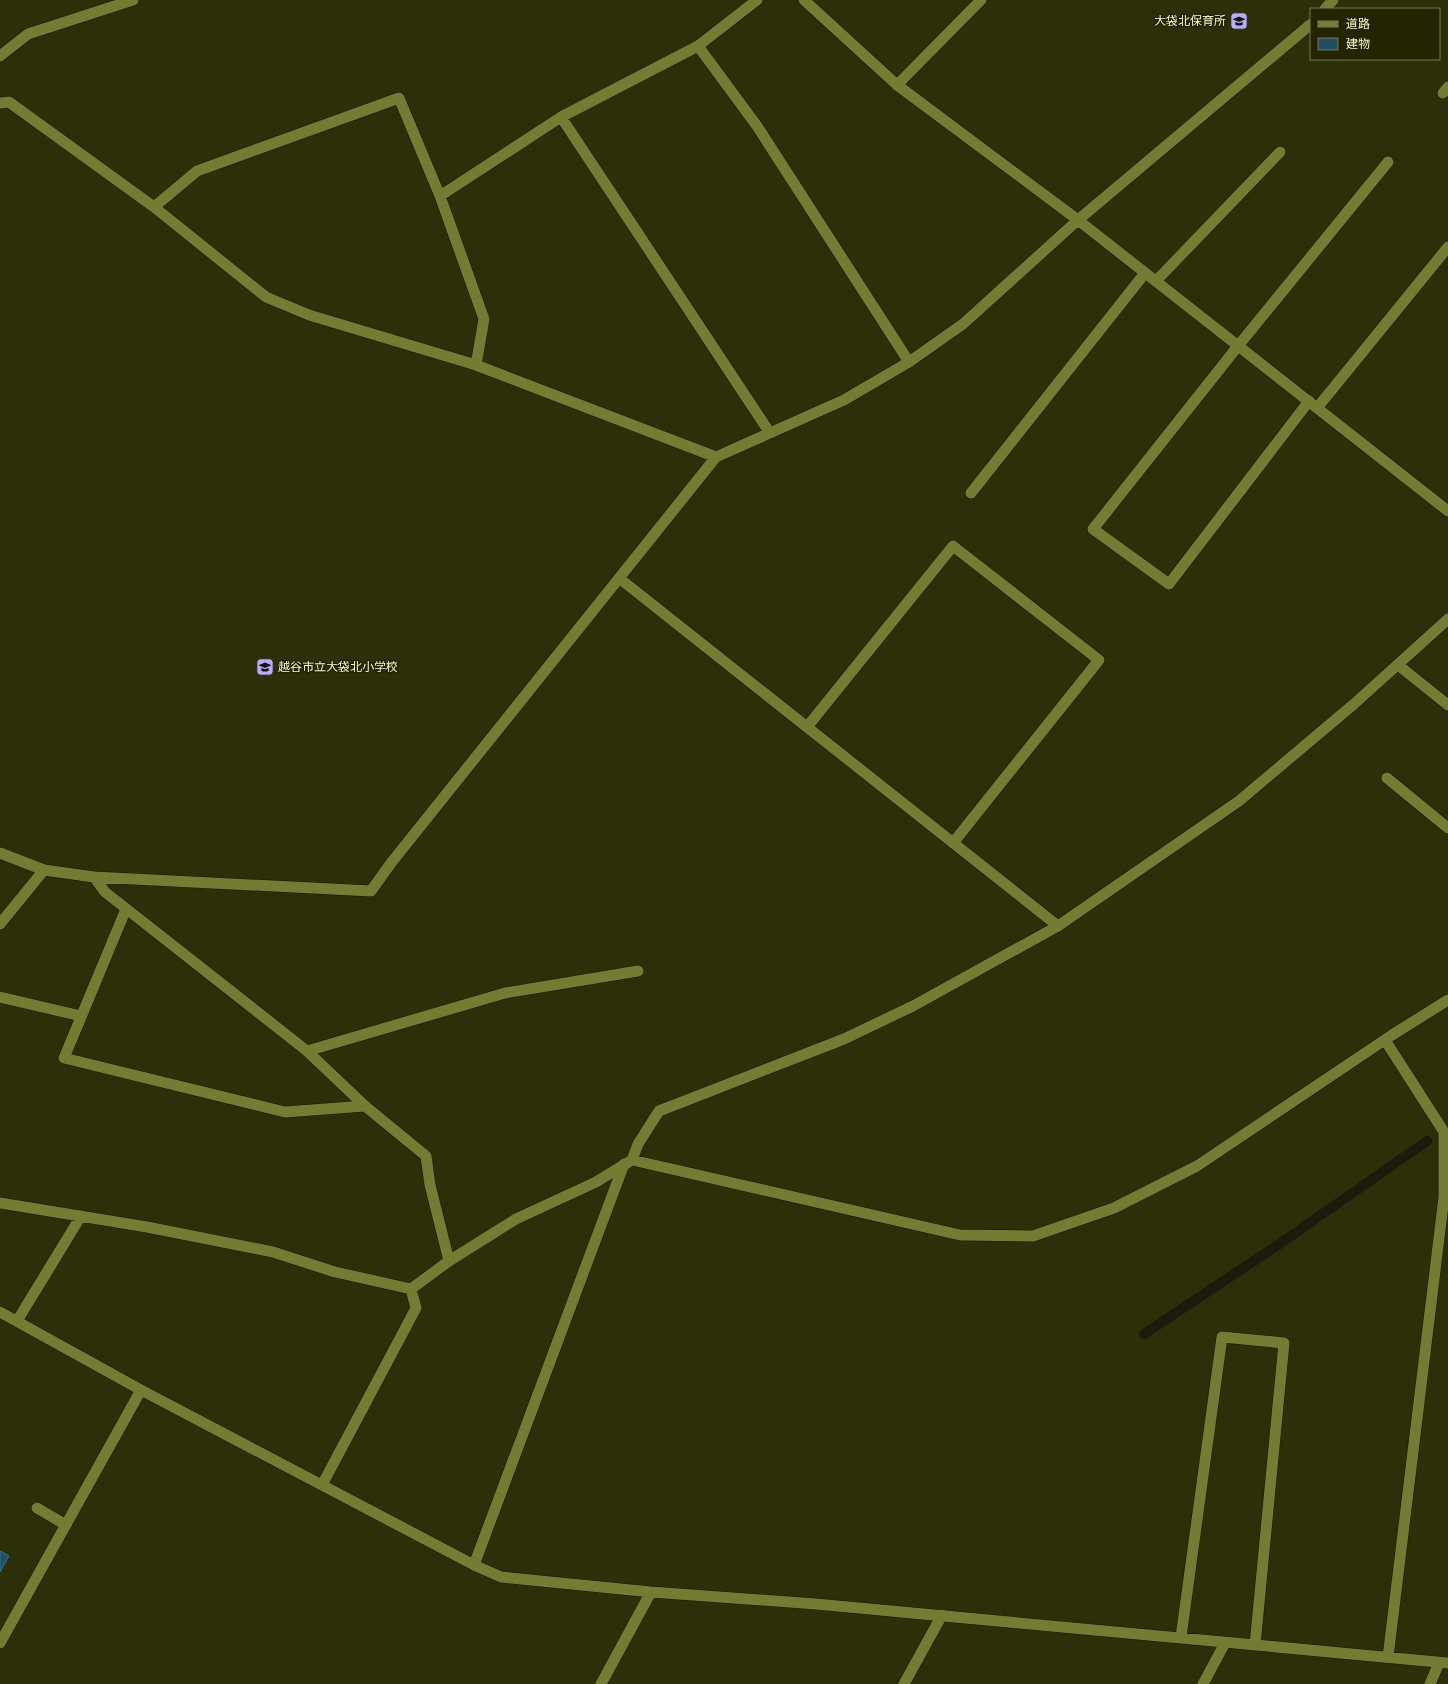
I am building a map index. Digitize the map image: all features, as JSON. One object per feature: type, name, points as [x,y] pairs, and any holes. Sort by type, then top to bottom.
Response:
[{"type":"street","points":[[0,56],[28,34],[133,0]]},
{"type":"street","points":[[440,196],[561,117],[698,46],[757,0]]},
{"type":"street","points":[[804,0],[897,85],[1078,220],[1448,511]]},
{"type":"street","points":[[897,85],[981,0]]},
{"type":"street","points":[[1326,8],[1333,0]]},
{"type":"street","points":[[0,853],[44,870],[94,877],[371,891],[396,856],[716,457],[844,400],[909,362],[963,324],[1078,220],[1310,25]]},
{"type":"street","points":[[698,46],[757,126],[909,362]]},
{"type":"street","points":[[154,207],[197,171],[399,98],[440,196],[484,319],[476,365]]},
{"type":"street","points":[[0,103],[9,102],[154,207],[266,297],[309,315],[476,365],[716,457]]},
{"type":"street","points":[[561,117],[770,433]]},
{"type":"street","points":[[1156,281],[1280,152]]},
{"type":"street","points":[[1388,162],[1238,346],[1093,529],[1169,584],[1313,404],[1448,246]]},
{"type":"street","points":[[971,493],[1145,273]]},
{"type":"street","points":[[807,727],[953,546],[1099,660],[953,843]]},
{"type":"street","points":[[619,578],[1058,926]]},
{"type":"street","points":[[474,1565],[628,1162],[659,1111],[844,1039],[913,1006],[1058,926],[1240,800],[1354,704],[1448,619]]},
{"type":"street","points":[[1398,665],[1448,705]]},
{"type":"street","points":[[1387,778],[1448,828]]},
{"type":"street","points":[[0,924],[44,870]]},
{"type":"street","points":[[94,877],[105,892],[307,1052],[365,1106],[426,1156],[430,1185],[449,1261]]},
{"type":"street","points":[[126,909],[64,1058],[286,1112],[365,1106]]},
{"type":"street","points":[[307,1052],[505,993],[638,971]]},
{"type":"street","points":[[0,997],[81,1016]]},
{"type":"street","points":[[0,1203],[147,1227],[273,1252],[335,1272],[411,1289],[449,1261],[516,1219],[596,1182],[628,1162],[960,1235],[1034,1236],[1114,1208],[1197,1166],[1385,1040],[1448,1000]]},
{"type":"street","points":[[1385,1040],[1446,1130],[1444,1197],[1388,1657]]},
{"type":"street","points":[[17,1321],[81,1216]]},
{"type":"street","points":[[322,1485],[416,1308],[411,1289]]},
{"type":"street","points":[[0,1312],[141,1390],[474,1565],[501,1577],[651,1592],[761,1599],[1181,1637],[1225,1643],[1443,1663],[1430,1684]]},
{"type":"street","points":[[1181,1637],[1222,1337],[1284,1344],[1255,1645]]},
{"type":"street","points":[[0,1643],[141,1390]]},
{"type":"street","points":[[37,1508],[66,1525]]},
{"type":"street","points":[[601,1684],[651,1592]]},
{"type":"street","points":[[904,1684],[942,1616]]},
{"type":"street","points":[[1203,1684],[1225,1643]]},
{"type":"building","points":[[0,1551],[9,1556],[0,1572]]},
{"type":"waterway","points":[[1144,1334],[1278,1245],[1427,1141]]},
{"type":"place","name":"大袋北保育所","points":[[1239,21]]},
{"type":"place","name":"越谷市立大袋北小学校","points":[[265,667]]}]
